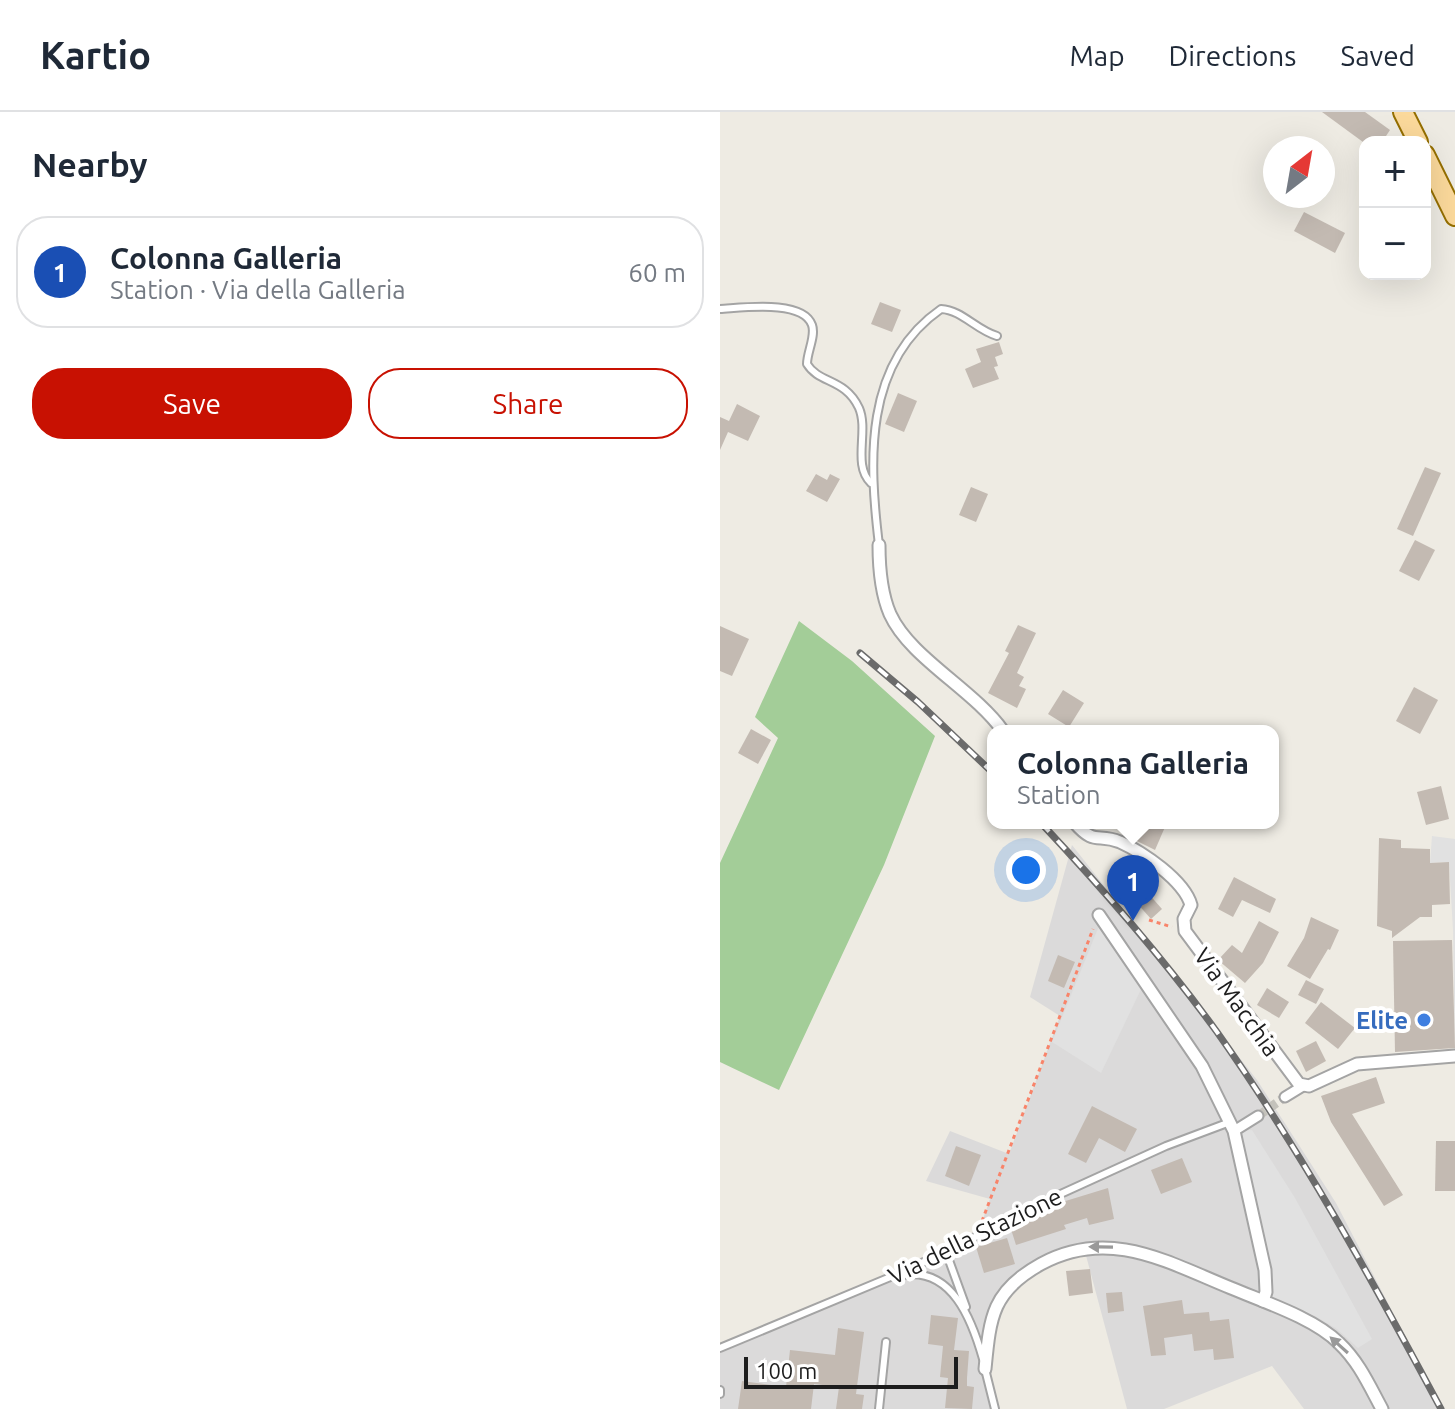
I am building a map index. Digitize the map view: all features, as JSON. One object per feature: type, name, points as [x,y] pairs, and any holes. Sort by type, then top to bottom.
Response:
[{"type":"main road","points":[[1403,112],[1415,136]]},
{"type":"main road","points":[[1431,167],[1455,216]]},
{"type":"street","points":[[879,545],[883,591],[894,622],[927,660],[983,706],[998,725]]},
{"type":"street","name":"Via Macchia","points":[[1081,829],[1091,838],[1117,841],[1133,849],[1182,888],[1191,905],[1184,919],[1185,931],[1303,1086]]},
{"type":"street","points":[[1099,915],[1202,1066],[1232,1126],[1265,1270],[1266,1292],[1263,1301]]},
{"type":"street","points":[[1285,1097],[1303,1086],[1357,1064],[1455,1056]]},
{"type":"street","points":[[1232,1126],[1258,1116]]},
{"type":"street","points":[[985,1369],[993,1312],[1010,1285],[1053,1258],[1083,1247],[1116,1248],[1137,1253],[1263,1301],[1337,1340],[1358,1363],[1382,1409]]},
{"type":"lane","points":[[720,309],[777,307],[790,309],[808,319],[813,331],[807,364],[815,373],[848,390],[858,406],[863,422],[865,475],[871,483]]},
{"type":"lane","points":[[879,545],[871,483],[878,405],[896,357],[936,312],[946,308],[997,336]]},
{"type":"lane","name":"Via della Stazione","points":[[720,1348],[946,1252],[1166,1146],[1232,1126]]},
{"type":"lane","points":[[946,1252],[970,1318],[995,1409]]},
{"type":"lane","points":[[888,1278],[905,1274],[927,1275],[947,1289],[970,1318]]},
{"type":"lane","points":[[879,1409],[886,1342]]},
{"type":"path","points":[[977,1236],[1099,915]]},
{"type":"path","points":[[1149,920],[1185,931]]},
{"type":"shaded area","points":[[1432,836],[1455,839],[1455,1053],[1449,862],[1430,863]]},
{"type":"shaded area","points":[[1072,845],[1257,1080],[1336,1203],[1443,1409],[1304,1409],[1272,1366],[1164,1409],[1127,1409],[1084,1248],[1019,1277],[993,1312],[985,1369],[994,1409],[720,1409],[720,1348],[888,1278],[977,1236],[990,1199],[926,1181],[950,1131],[1009,1154],[1060,1016],[1030,997]]},
{"type":"shaded area","points":[[1101,921],[1144,983],[1101,1073],[1052,1042]]},
{"type":"shaded area","points":[[1252,1130],[1295,1198],[1372,1339],[1358,1348],[1337,1329],[1315,1316],[1263,1301],[1266,1291],[1234,1131]]},
{"type":"green space","points":[[799,621],[852,661],[935,736],[884,865],[779,1090],[720,1062],[720,863],[778,738],[755,717]]},
{"type":"building","points":[[1322,112],[1365,112],[1390,130],[1386,136],[1359,136],[1359,139]]},
{"type":"building","points":[[1304,212],[1345,233],[1335,253],[1294,231]]},
{"type":"building","points":[[880,302],[901,310],[892,332],[871,324]]},
{"type":"building","points":[[999,342],[1003,354],[995,357],[998,366],[994,367],[999,379],[973,388],[965,369],[981,362],[976,349]]},
{"type":"building","points":[[898,393],[917,401],[904,432],[885,424]]},
{"type":"building","points":[[737,404],[760,416],[748,441],[728,432],[720,450],[720,417],[729,421]]},
{"type":"building","points":[[1425,467],[1441,473],[1413,536],[1397,529]]},
{"type":"building","points":[[816,474],[827,480],[830,474],[840,479],[827,502],[806,491]]},
{"type":"building","points":[[971,487],[988,494],[976,522],[959,515]]},
{"type":"building","points":[[1415,540],[1435,550],[1419,581],[1399,571]]},
{"type":"building","points":[[1018,625],[1036,633],[1017,673],[1024,677],[1019,686],[1026,689],[1017,708],[988,693],[1009,653],[1005,651]]},
{"type":"building","points":[[720,626],[749,639],[732,676],[720,671]]},
{"type":"building","points":[[1414,687],[1438,700],[1420,734],[1396,721]]},
{"type":"building","points":[[1063,690],[1084,703],[1070,725],[1048,714]]},
{"type":"building","points":[[751,729],[771,740],[758,764],[738,753]]},
{"type":"building","points":[[1441,786],[1449,819],[1426,825],[1417,792]]},
{"type":"building","points":[[1138,829],[1164,829],[1155,850],[1133,839]]},
{"type":"building","points":[[1379,838],[1401,840],[1401,848],[1430,849],[1430,863],[1449,862],[1450,904],[1432,905],[1432,917],[1420,917],[1392,938],[1392,931],[1377,926]]},
{"type":"building","points":[[1234,877],[1276,899],[1270,913],[1242,900],[1233,917],[1218,909]]},
{"type":"building","points":[[1147,892],[1162,909],[1151,919],[1136,902]]},
{"type":"building","points":[[1311,917],[1339,930],[1330,950],[1310,979],[1287,966],[1304,938]]},
{"type":"building","points":[[1259,921],[1279,932],[1263,963],[1245,983],[1218,960],[1232,945],[1242,953]]},
{"type":"building","name":"Elite","points":[[1452,940],[1455,1048],[1395,1052],[1393,941]]},
{"type":"building","points":[[1058,955],[1075,962],[1064,988],[1048,981]]},
{"type":"building","points":[[1306,980],[1324,989],[1316,1004],[1298,995]]},
{"type":"building","points":[[1267,988],[1289,1002],[1279,1018],[1257,1005]]},
{"type":"building","points":[[1321,1002],[1355,1028],[1338,1049],[1305,1023]]},
{"type":"building","points":[[1316,1041],[1326,1061],[1306,1072],[1296,1051]]},
{"type":"building","points":[[1376,1077],[1385,1103],[1352,1114],[1403,1195],[1384,1206],[1331,1122],[1321,1096]]},
{"type":"building","points":[[1092,1106],[1137,1129],[1125,1152],[1099,1138],[1086,1163],[1068,1154]]},
{"type":"building","points":[[1436,1141],[1455,1141],[1455,1191],[1435,1191]]},
{"type":"building","points":[[956,1146],[981,1155],[969,1186],[945,1176]]},
{"type":"building","points":[[1182,1158],[1192,1182],[1161,1194],[1151,1170]]},
{"type":"building","points":[[1108,1188],[1114,1219],[1089,1225],[1087,1218],[1064,1225],[1066,1229],[1016,1245],[1010,1226],[1035,1216],[1046,1207]]},
{"type":"building","points":[[1007,1238],[1015,1264],[984,1273],[976,1247]]},
{"type":"building","points":[[1090,1269],[1093,1293],[1069,1296],[1066,1271]]},
{"type":"building","points":[[1122,1292],[1124,1311],[1108,1313],[1106,1293]]},
{"type":"building","points":[[1182,1300],[1184,1314],[1209,1312],[1210,1321],[1229,1319],[1234,1358],[1214,1360],[1213,1349],[1194,1351],[1192,1334],[1164,1338],[1166,1355],[1151,1356],[1143,1306]]},
{"type":"building","points":[[931,1315],[958,1318],[954,1350],[969,1351],[967,1386],[974,1387],[972,1409],[945,1408],[948,1378],[940,1377],[943,1346],[928,1344]]},
{"type":"building","points":[[838,1328],[864,1332],[856,1394],[864,1395],[862,1409],[836,1409],[839,1387],[814,1384],[811,1409],[738,1409],[742,1381],[786,1387],[790,1350],[835,1355]]},
{"type":"tunnel","points":[[1258,1116],[1285,1097]]},
{"type":"railway","points":[[860,653],[987,767]]},
{"type":"railway","points":[[1046,829],[1154,951],[1248,1077],[1335,1217],[1441,1409]]},
{"type":"place","name":"Colonna Galleria","points":[[1133,921]]},
{"type":"place","name":"Elite","points":[[1424,1020]]}]
